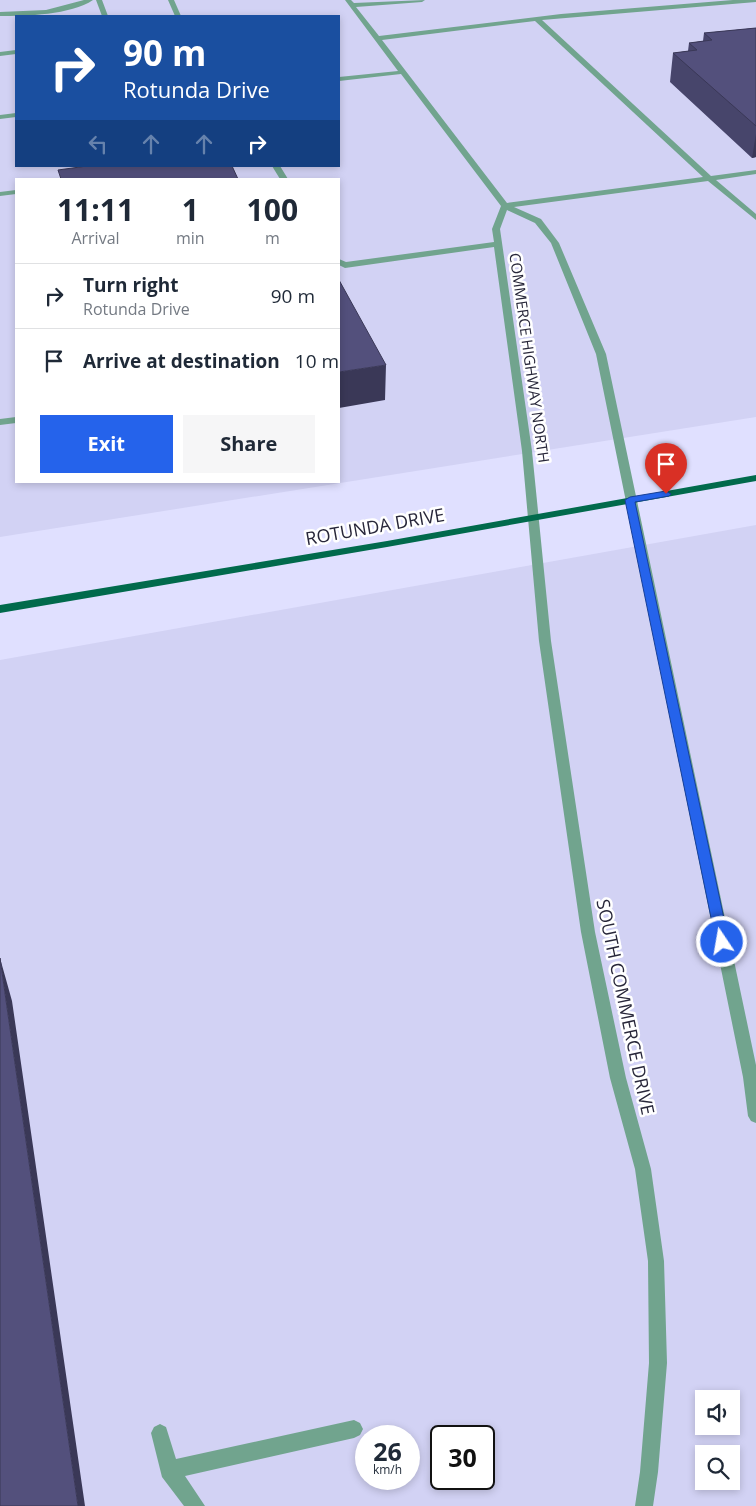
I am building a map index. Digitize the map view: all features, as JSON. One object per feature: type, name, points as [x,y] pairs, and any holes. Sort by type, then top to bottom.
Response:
[{"type":"main road","name":"ROTUNDA DRIVE","points":[[0,609],[756,478]]},
{"type":"street","points":[[0,14],[32,15],[65,9],[90,0]]},
{"type":"street","points":[[99,0],[105,15]]},
{"type":"street","points":[[171,0],[178,15]]},
{"type":"street","points":[[350,3],[422,0]]},
{"type":"street","points":[[378,38],[537,19],[756,0]]},
{"type":"street","points":[[350,3],[505,206],[538,222],[555,243],[601,354],[746,1057],[756,1116]]},
{"type":"street","points":[[537,19],[709,178],[756,218]]},
{"type":"street","points":[[0,54],[15,52]]},
{"type":"street","points":[[340,79],[404,72]]},
{"type":"street","points":[[0,117],[15,115]]},
{"type":"street","points":[[277,167],[283,178]]},
{"type":"street","points":[[505,206],[756,172]]},
{"type":"street","points":[[0,194],[15,192]]},
{"type":"street","name":"COMMERCE HIGHWAY NORTH","points":[[505,206],[496,229],[527,451],[533,516]]},
{"type":"street","points":[[340,262],[345,265],[498,244]]},
{"type":"street","points":[[0,422],[15,420]]},
{"type":"street","name":"SOUTH COMMERCE DRIVE","points":[[533,516],[545,641],[588,932],[618,1078],[643,1169],[656,1261],[658,1363],[649,1472],[644,1506]]},
{"type":"street","points":[[169,1470],[354,1429]]},
{"type":"street","points":[[160,1433],[169,1470],[196,1506]]},
{"type":"shaded area","points":[[0,0],[756,0],[756,417],[0,537]]},
{"type":"shaded area","points":[[756,525],[756,1506],[0,1506],[0,660]]},
{"type":"building","points":[[756,28],[756,126],[673,53],[697,50],[689,43],[712,40],[704,33]]},
{"type":"building","points":[[80,167],[232,167],[238,178],[61,178],[58,170]]},
{"type":"building","points":[[340,282],[386,365],[340,372]]},
{"type":"building","points":[[0,958],[78,1506],[0,1506]]},
{"type":"route","points":[[666,494],[630,500],[722,942]]}]
